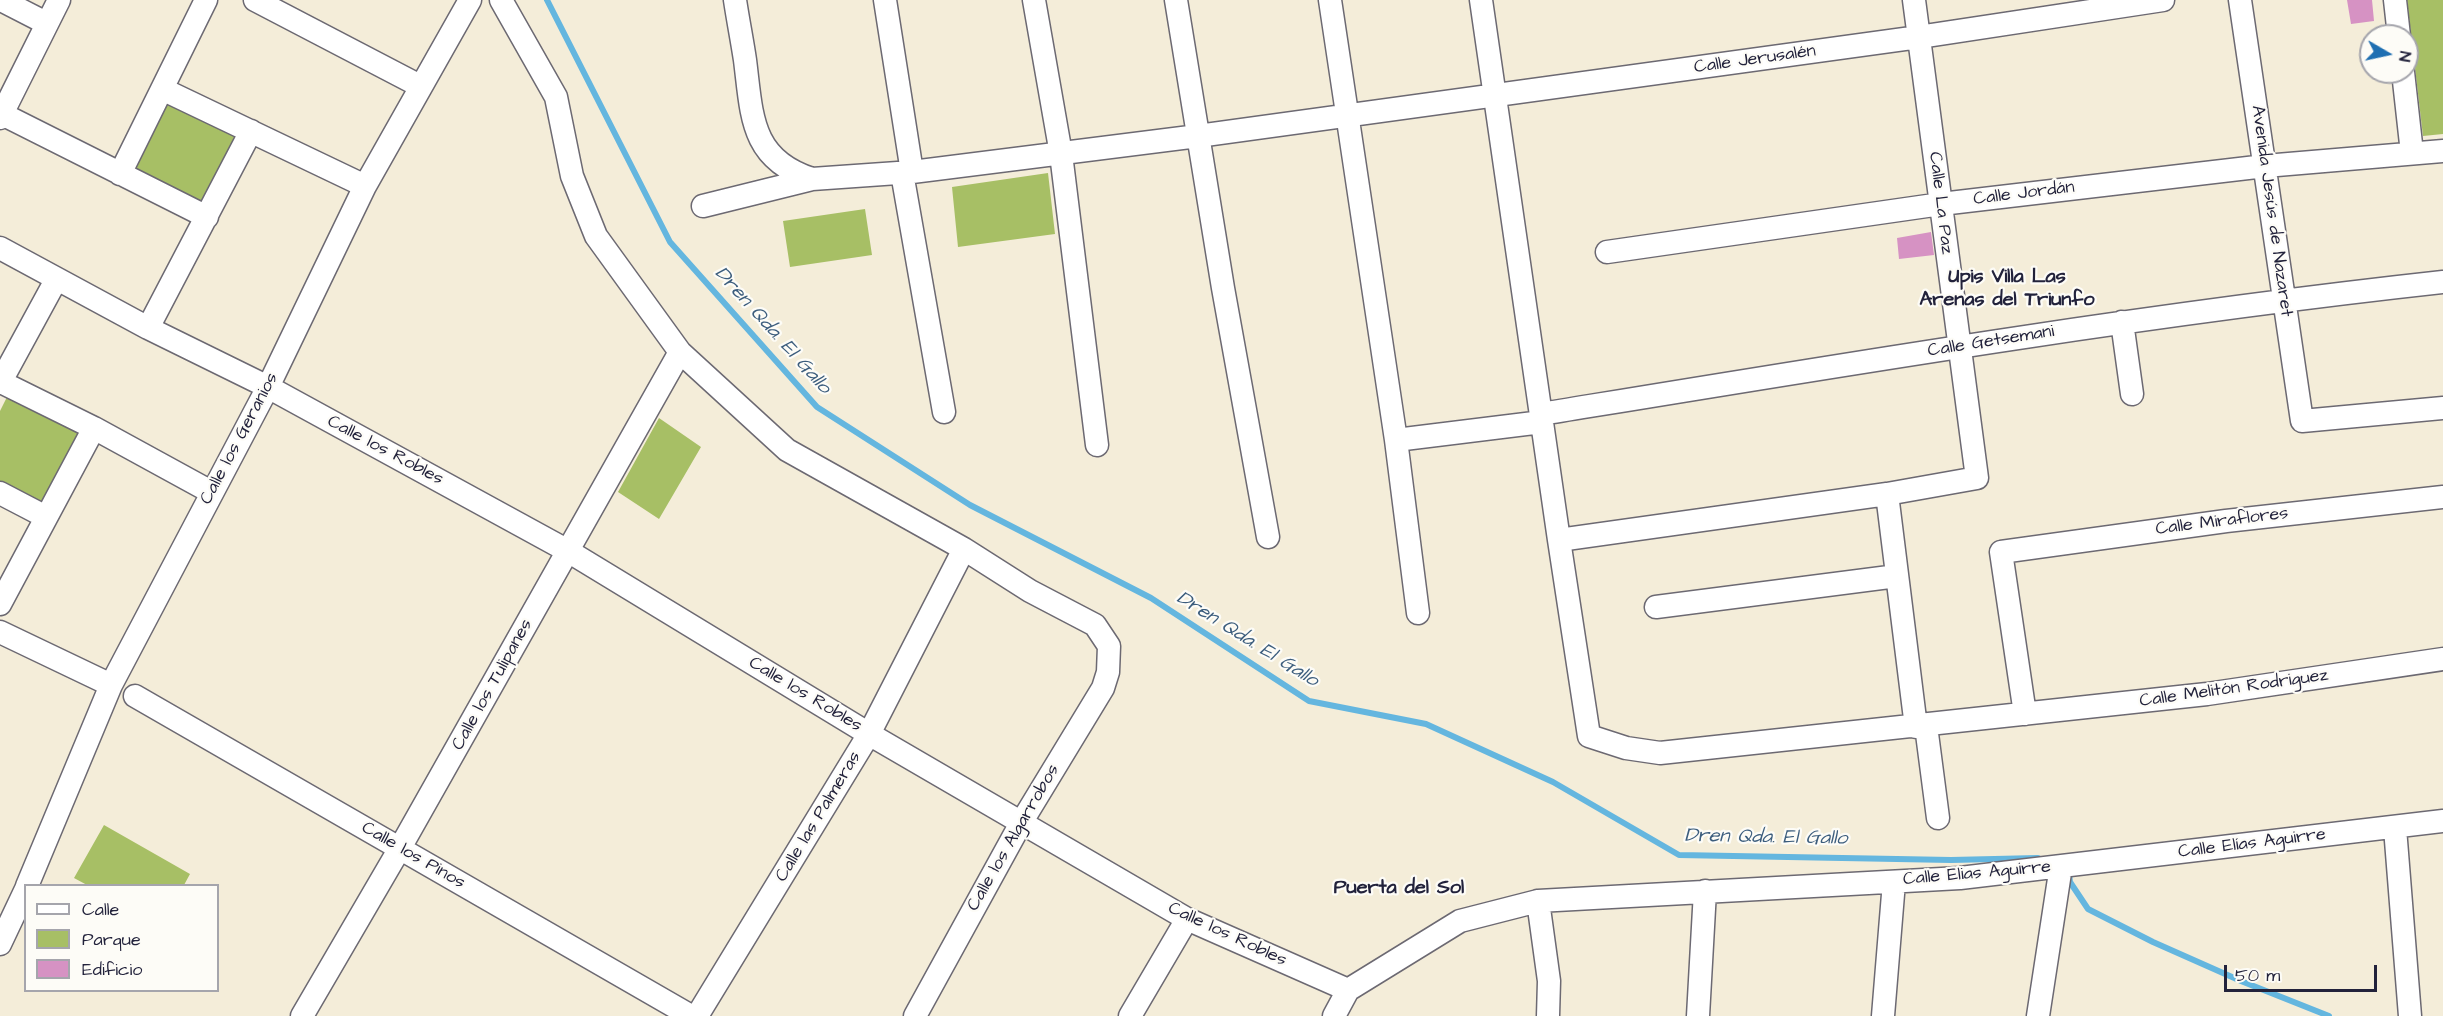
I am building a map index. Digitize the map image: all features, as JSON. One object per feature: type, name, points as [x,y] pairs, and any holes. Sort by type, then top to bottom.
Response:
[{"type":"street","points":[[1,0],[46,23]]},
{"type":"street","points":[[59,0],[1,116],[207,217]]},
{"type":"street","points":[[120,174],[206,0]]},
{"type":"street","name":"Calle los Geranios","points":[[27,884],[111,685],[268,387],[365,186],[470,0]]},
{"type":"street","points":[[501,0],[556,97],[572,176],[596,236],[680,352],[787,450],[964,549]]},
{"type":"street","points":[[735,0],[752,121],[761,142],[791,172],[812,179]]},
{"type":"street","points":[[885,0],[907,172],[944,412]]},
{"type":"street","points":[[1034,0],[1061,154],[1097,445]]},
{"type":"street","points":[[1176,0],[1268,537]]},
{"type":"street","points":[[1330,0],[1396,440],[1418,613]]},
{"type":"street","points":[[1481,0],[1558,540],[1887,494],[1897,576],[1938,818]]},
{"type":"street","name":"Calle La Paz","points":[[1887,494],[1977,478],[1914,0]]},
{"type":"street","name":"Calle Jerusalén","points":[[703,206],[812,179],[907,172],[1198,136],[1919,37],[2163,0]]},
{"type":"street","name":"Avenida Jesús de Nazaret","points":[[2240,0],[2302,421],[2443,408]]},
{"type":"street","points":[[2395,0],[2398,24]]},
{"type":"street","points":[[267,2],[420,86]]},
{"type":"street","points":[[2404,84],[2412,153]]},
{"type":"street","points":[[162,89],[365,186]]},
{"type":"street","points":[[148,328],[251,131]]},
{"type":"street","name":"Calle Jordán","points":[[1607,252],[1941,204],[2265,166],[2443,151]]},
{"type":"street","name":"Calle los Robles","points":[[0,248],[148,328],[268,387],[568,551],[869,734],[1187,918],[1348,990]]},
{"type":"street","points":[[56,280],[0,382],[94,428],[212,492]]},
{"type":"street","name":"Calle Getsemani","points":[[1396,440],[1542,418],[1958,346],[2284,299],[2443,282]]},
{"type":"street","points":[[2122,322],[2132,394]]},
{"type":"street","name":"Calle los Tulipanes","points":[[303,1016],[680,352]]},
{"type":"street","points":[[0,604],[94,428]]},
{"type":"street","points":[[0,493],[46,517]]},
{"type":"street","name":"Calle Miraflores","points":[[2025,714],[2001,552],[2226,521],[2443,497]]},
{"type":"street","name":"Calle Melitón Rodriguez","points":[[1558,540],[1589,736],[1626,748],[1660,753],[1921,727],[2207,694],[2443,659]]},
{"type":"street","name":"Calle los Algarrobos","points":[[915,1016],[1020,823],[1103,688],[1110,659],[1109,646],[1095,626],[1030,591],[964,549]]},
{"type":"street","name":"Calle las Palmeras","points":[[697,1016],[869,734],[964,549]]},
{"type":"street","points":[[1656,607],[1897,576]]},
{"type":"street","points":[[0,632],[111,685]]},
{"type":"street","name":"Calle los Pinos","points":[[135,696],[691,1016]]},
{"type":"street","name":"Calle Elías Aguirre","points":[[2061,866],[2443,821]]},
{"type":"street","points":[[2395,828],[2410,1016]]},
{"type":"street","points":[[2038,1016],[2061,866]]},
{"type":"street","name":"Calle Elias Aguirre","points":[[1348,990],[1460,921],[1538,901],[1959,878],[2061,866]]},
{"type":"street","points":[[1883,1016],[1894,882]]},
{"type":"street","name":"Calle los Geranios","points":[[0,944],[24,891]]},
{"type":"street","points":[[1698,1016],[1705,891]]},
{"type":"street","points":[[1538,901],[1549,981],[1548,1016]]},
{"type":"street","points":[[1130,1016],[1187,918]]},
{"type":"street","points":[[1334,1016],[1348,990]]},
{"type":"green space","points":[[2407,0],[2443,0],[2443,134],[2423,136],[2417,84],[2419,84],[2419,24],[2410,24]]},
{"type":"green space","points":[[169,100],[242,135],[206,208],[132,172]]},
{"type":"green space","points":[[1048,173],[1055,234],[958,247],[952,187]]},
{"type":"green space","points":[[865,209],[872,255],[790,267],[783,221]]},
{"type":"green space","points":[[9,393],[81,430],[43,504],[0,482],[0,411]]},
{"type":"green space","points":[[659,418],[701,447],[659,519],[618,492]]},
{"type":"green space","points":[[104,825],[190,874],[185,884],[85,884],[74,878]]},
{"type":"building","points":[[2347,0],[2372,0],[2374,21],[2351,24]]},
{"type":"building","points":[[1931,232],[1934,255],[1899,259],[1897,238]]},
{"type":"waterway","name":"Dren Qda. El Gallo","points":[[547,0],[670,242],[817,407],[970,505],[1151,598],[1309,701],[1426,724],[1553,782],[1679,855],[1951,860],[2038,858]]},
{"type":"waterway","name":"Dren Qda. El Gallo","points":[[2069,873],[2070,882],[2088,909],[2153,942],[2241,981],[2329,1016]]},
{"type":"district","name":"Upis Villa Las Arenas del Triunfo","points":[[2007,290]]},
{"type":"district","name":"Puerta del Sol","points":[[1399,889]]}]
